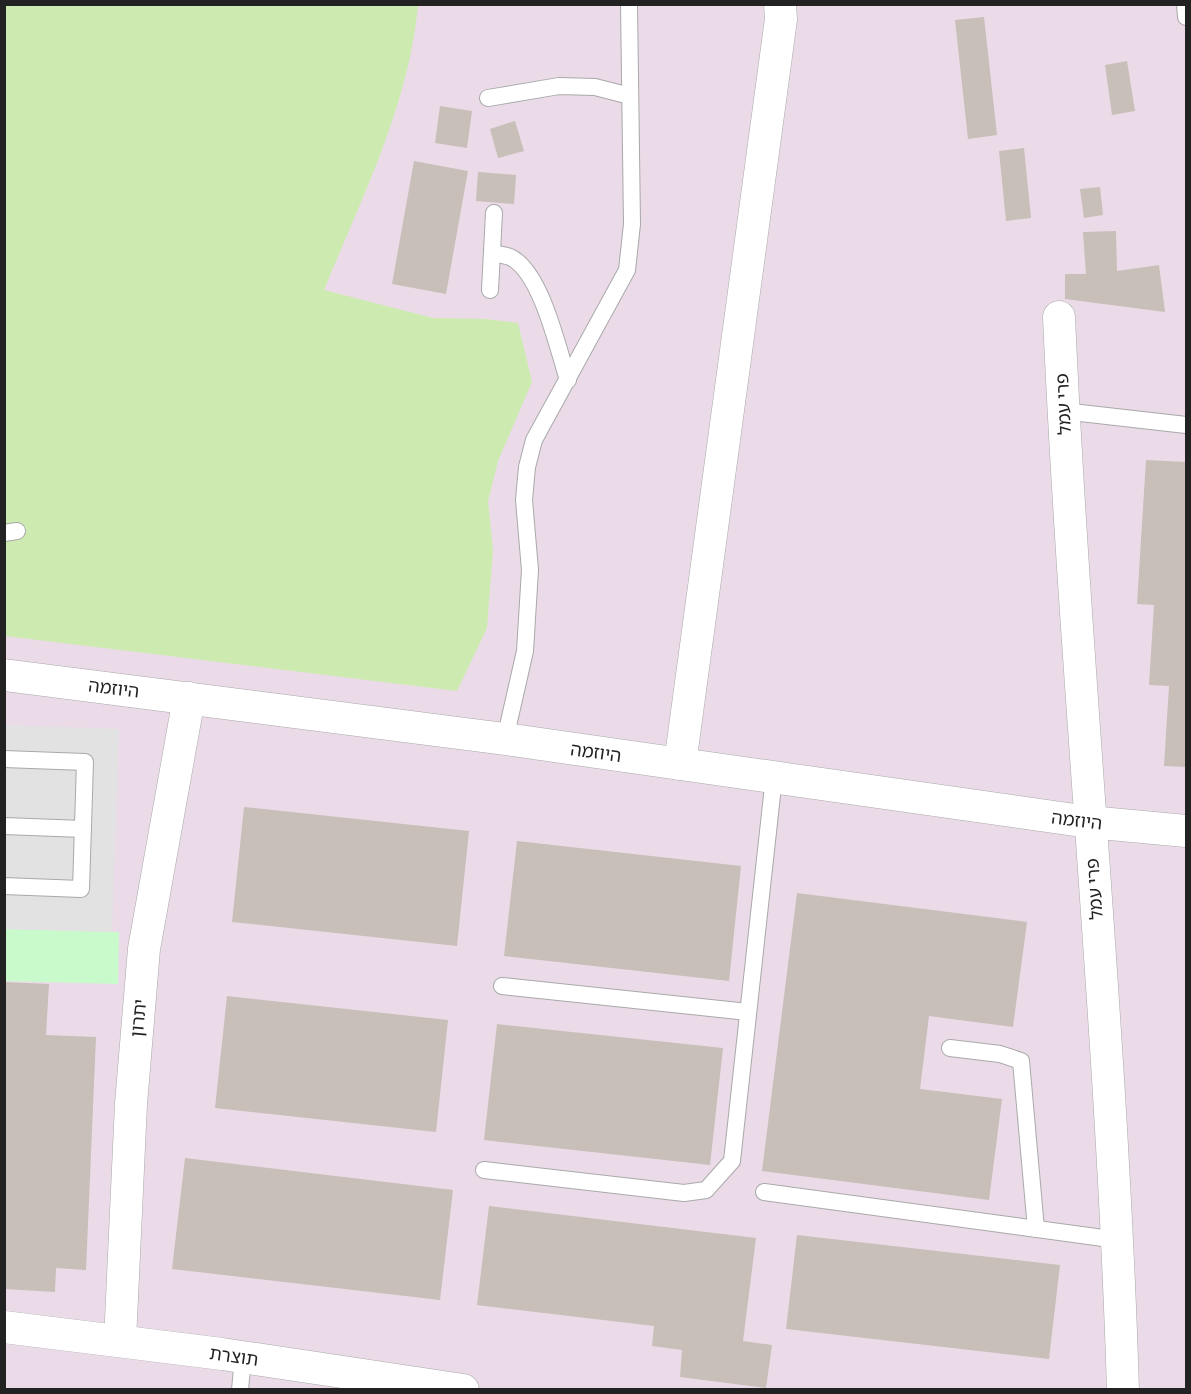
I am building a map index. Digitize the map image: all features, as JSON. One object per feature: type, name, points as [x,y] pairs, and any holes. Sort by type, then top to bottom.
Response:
[{"type":"street","points":[[680,764],[783,9]]},
{"type":"street","name":"פרי עמל","points":[[1059,317],[1089,822],[1118,1240],[1123,1389]]},
{"type":"street","name":"היוזמה","points":[[4,675],[505,739],[1089,822],[1186,831]]},
{"type":"street","name":"יתרון","points":[[120,1341],[131,1104],[144,949],[189,698]]},
{"type":"street","name":"תוצרת","points":[[4,1327],[243,1357],[463,1389]]},
{"type":"lane","points":[[505,739],[525,651],[530,570],[524,500],[527,467],[534,440],[627,270],[633,224],[629,4]]},
{"type":"lane","points":[[1185,4],[1186,17]]},
{"type":"lane","points":[[488,98],[559,86],[595,87],[630,96]]},
{"type":"lane","points":[[490,290],[494,213]]},
{"type":"lane","points":[[492,253],[512,258],[528,273],[542,298],[568,380]]},
{"type":"lane","points":[[1063,411],[1186,424]]},
{"type":"lane","points":[[4,759],[85,762],[81,889],[4,886]]},
{"type":"lane","points":[[483,1170],[684,1193],[706,1190],[732,1161],[774,777]]},
{"type":"lane","points":[[4,825],[82,829]]},
{"type":"lane","points":[[502,986],[748,1011]]},
{"type":"lane","points":[[950,1048],[1000,1054],[1021,1061],[1036,1228]]},
{"type":"lane","points":[[764,1192],[1118,1240]]},
{"type":"lane","points":[[240,1389],[243,1357]]},
{"type":"shaded area","points":[[5,5],[1186,5],[1186,1389],[5,1389]]},
{"type":"shaded area","points":[[5,725],[119,729],[112,932],[5,929]]},
{"type":"green space","points":[[5,5],[418,5],[405,79],[394,115],[368,185],[324,290],[433,318],[485,319],[518,323],[532,382],[498,461],[488,501],[493,550],[487,628],[457,691],[5,636]]},
{"type":"green space","points":[[5,929],[119,932],[118,984],[5,981]]},
{"type":"building","points":[[984,17],[997,135],[968,139],[955,20]]},
{"type":"building","points":[[1127,61],[1135,111],[1112,115],[1105,65]]},
{"type":"building","points":[[440,106],[472,111],[467,148],[435,143]]},
{"type":"building","points":[[515,121],[524,151],[498,158],[490,129]]},
{"type":"building","points":[[1024,148],[1031,218],[1006,221],[999,151]]},
{"type":"building","points":[[414,161],[468,171],[446,294],[392,284]]},
{"type":"building","points":[[478,172],[516,175],[514,204],[476,201]]},
{"type":"building","points":[[1100,187],[1103,215],[1084,218],[1080,189]]},
{"type":"building","points":[[1116,231],[1117,271],[1159,265],[1165,312],[1065,299],[1065,274],[1086,274],[1083,232]]},
{"type":"building","points":[[1146,460],[1186,462],[1186,767],[1164,766],[1169,686],[1149,685],[1154,605],[1137,604]]},
{"type":"building","points":[[244,807],[469,831],[457,946],[232,922]]},
{"type":"building","points":[[517,841],[741,866],[729,981],[504,956]]},
{"type":"building","points":[[797,893],[1027,922],[1013,1027],[929,1016],[920,1089],[1002,1099],[989,1200],[762,1171]]},
{"type":"building","points":[[4,982],[49,984],[46,1035],[96,1037],[86,1270],[56,1268],[55,1292],[4,1289]]},
{"type":"building","points":[[227,996],[448,1020],[436,1132],[215,1108]]},
{"type":"building","points":[[497,1024],[723,1048],[710,1165],[484,1140]]},
{"type":"building","points":[[185,1158],[453,1190],[440,1300],[172,1269]]},
{"type":"building","points":[[489,1206],[756,1238],[743,1341],[772,1345],[766,1388],[680,1377],[682,1350],[652,1346],[654,1326],[477,1305]]},
{"type":"building","points":[[797,1235],[1060,1265],[1049,1359],[786,1329]]}]
